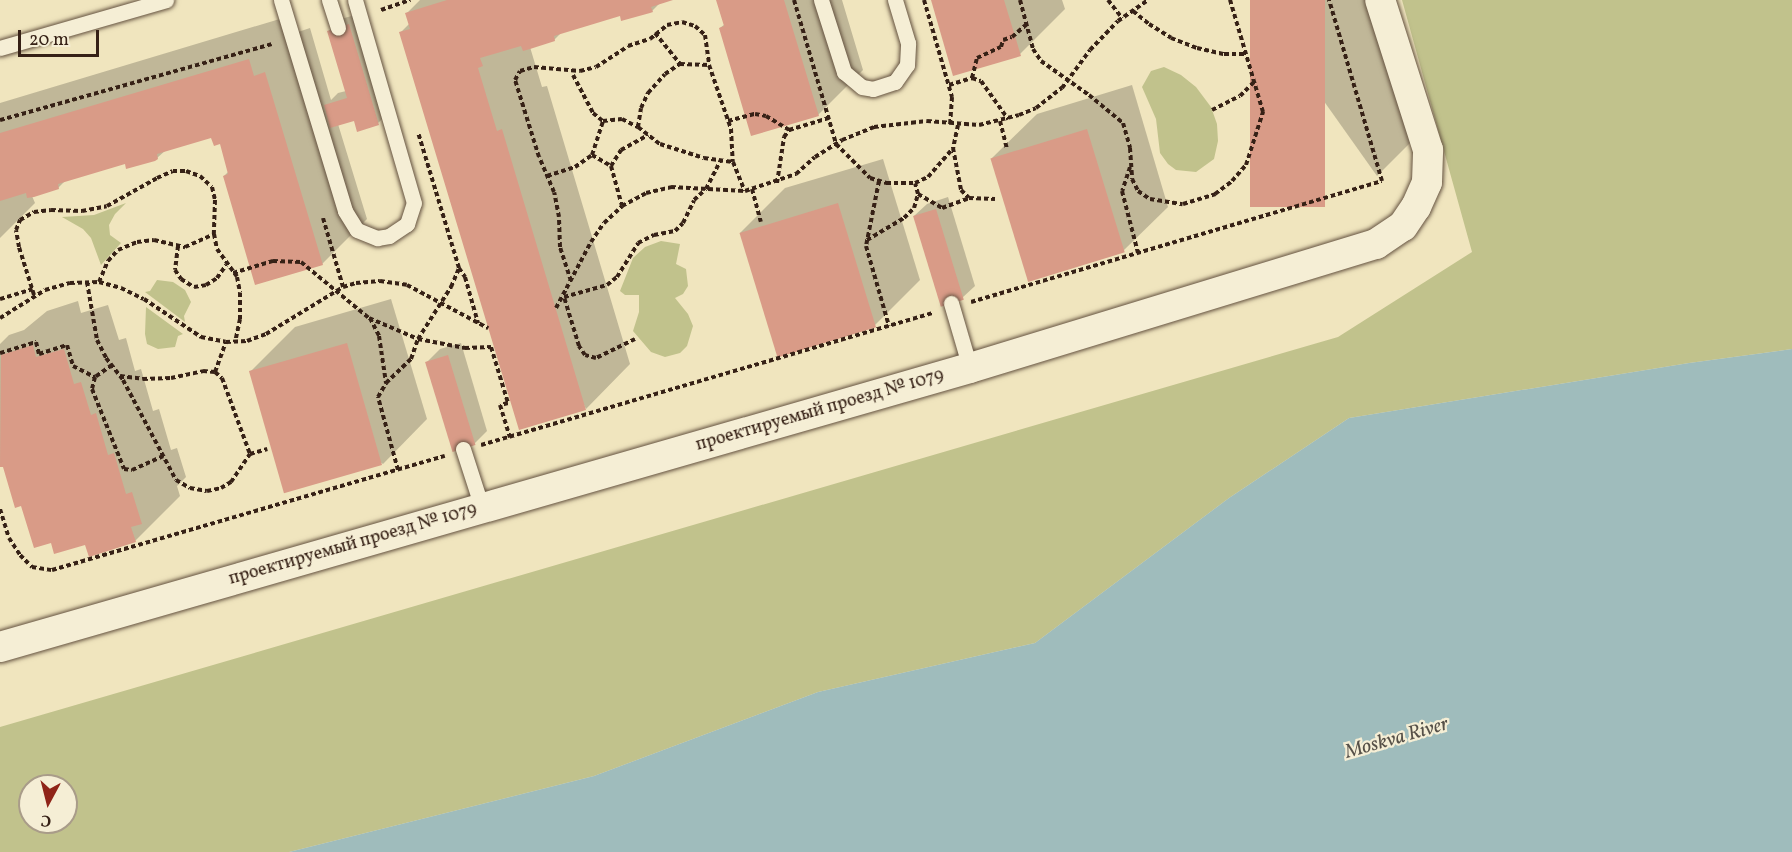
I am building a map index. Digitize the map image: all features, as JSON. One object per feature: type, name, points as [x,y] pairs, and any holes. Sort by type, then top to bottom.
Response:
[{"type":"street","name":"проектируемый проезд № 1079","points":[[0,647],[970,368],[1376,244],[1403,226],[1416,207],[1427,182],[1428,150],[1380,0]]},
{"type":"lane","points":[[0,48],[166,0]]},
{"type":"lane","points":[[281,0],[345,212],[357,230],[377,238],[389,236],[407,224],[414,203],[355,0]]},
{"type":"lane","points":[[329,0],[338,28]]},
{"type":"lane","points":[[821,0],[844,72],[852,81],[873,89],[895,82],[908,65],[908,44],[895,0]]},
{"type":"lane","points":[[952,305],[970,368]]},
{"type":"lane","points":[[463,450],[482,508]]},
{"type":"path","points":[[384,20],[381,9],[410,0]]},
{"type":"path","points":[[794,0],[836,144],[870,178],[879,181],[915,183],[928,177],[953,148]]},
{"type":"path","points":[[924,0],[952,97],[950,124]]},
{"type":"path","points":[[1020,0],[1033,49],[1041,61],[1123,123],[1128,136],[1132,179],[1138,191],[1150,200],[1183,204],[1215,194],[1232,181],[1246,165],[1263,112],[1230,0]]},
{"type":"path","points":[[1108,0],[1122,18]]},
{"type":"path","points":[[556,308],[564,297],[591,242],[604,223],[622,206],[646,194],[671,187],[745,191],[777,183],[796,174],[836,144],[874,127],[902,122],[980,125],[1008,119],[1036,108],[1067,80],[1090,50],[1122,18],[1148,0]]},
{"type":"path","points":[[0,509],[9,538],[20,555],[32,567],[52,570],[1382,181],[1329,0]]},
{"type":"path","points":[[1133,11],[1164,33],[1197,48],[1224,54],[1246,54]]},
{"type":"path","points":[[571,281],[560,248],[559,217],[554,192],[515,80],[520,71],[534,68],[580,71],[596,66],[611,55],[650,39],[667,25],[682,22],[696,26],[705,35],[709,65],[728,121],[733,162],[745,191]]},
{"type":"path","points":[[972,78],[977,58],[1001,47],[1003,40],[1012,37],[1027,24]]},
{"type":"path","points":[[656,33],[680,64]]},
{"type":"path","points":[[0,120],[271,42],[274,53]]},
{"type":"path","points":[[638,127],[641,108],[648,93],[665,75],[680,64],[709,65]]},
{"type":"path","points":[[573,75],[593,113],[603,121],[622,119],[638,127],[660,144],[704,158],[733,162]]},
{"type":"path","points":[[949,85],[972,78],[981,81],[1008,119]]},
{"type":"path","points":[[1212,110],[1240,96],[1254,82]]},
{"type":"path","points":[[728,121],[755,114],[766,116],[789,130]]},
{"type":"path","points":[[777,183],[784,137],[789,130],[829,118]]},
{"type":"path","points":[[547,176],[575,167],[592,155],[603,121]]},
{"type":"path","points":[[1000,121],[1007,149]]},
{"type":"path","points":[[957,124],[953,148],[961,190],[969,198]]},
{"type":"path","points":[[416,126],[478,324]]},
{"type":"path","points":[[611,166],[621,150],[648,135]]},
{"type":"path","points":[[592,155],[611,166],[622,206]]},
{"type":"path","points":[[564,297],[607,285],[617,277],[638,243],[654,235],[675,231],[683,223],[694,200],[706,189],[721,160]]},
{"type":"path","points":[[1131,166],[1122,190],[1138,253]]},
{"type":"path","points":[[34,296],[16,230],[20,220],[34,212],[82,211],[107,206],[157,178],[173,171],[186,171],[200,176],[212,187],[215,200],[214,234],[217,249],[226,266],[237,277],[240,293],[240,319],[235,342]]},
{"type":"path","points":[[879,181],[866,246],[889,326]]},
{"type":"path","points":[[867,240],[904,218],[914,208],[918,194],[915,183]]},
{"type":"path","points":[[752,189],[761,222]]},
{"type":"path","points":[[918,194],[942,208],[969,198],[995,199]]},
{"type":"path","points":[[320,209],[341,288]]},
{"type":"path","points":[[99,282],[108,261],[118,249],[137,242],[154,240],[185,247],[214,234]]},
{"type":"path","points":[[178,246],[175,270],[181,279],[194,287],[206,285],[217,278],[226,266]]},
{"type":"path","points":[[232,273],[273,261],[301,262],[341,288],[369,318],[379,336],[386,383]]},
{"type":"path","points":[[398,470],[378,397],[386,383],[411,359],[418,339],[442,302],[459,268]]},
{"type":"path","points":[[0,318],[34,296],[70,283],[99,282],[121,288],[144,299],[201,337],[235,342],[266,334],[341,288],[356,283],[380,281],[407,285],[488,328]]},
{"type":"path","points":[[87,282],[97,340],[120,376],[176,480],[190,488],[207,491],[221,488],[231,482],[250,454],[267,449]]},
{"type":"path","points":[[0,299],[32,289]]},
{"type":"path","points":[[564,297],[579,346],[585,355],[596,358],[635,339]]},
{"type":"path","points":[[369,318],[418,339],[465,348],[491,347],[508,403],[500,405],[510,437]]},
{"type":"path","points":[[0,353],[36,342],[39,354],[67,345],[73,366],[95,377]]},
{"type":"path","points":[[215,372],[225,342]]},
{"type":"path","points":[[112,366],[95,377],[93,388],[124,469],[132,470],[163,456]]},
{"type":"path","points":[[120,376],[143,379],[171,378],[203,371],[215,372],[222,378],[250,454]]},
{"type":"green space","points":[[1402,0],[1792,0],[1792,349],[1689,363],[1349,418],[1229,498],[1035,643],[818,692],[594,776],[289,852],[0,852],[0,727],[1338,337],[1472,252]]},
{"type":"green space","points":[[1164,67],[1181,75],[1196,87],[1211,107],[1217,124],[1218,141],[1214,159],[1196,172],[1176,170],[1160,153],[1156,119],[1142,87],[1151,71]]},
{"type":"green space","points":[[126,203],[115,214],[109,225],[110,235],[121,243],[101,265],[91,238],[83,229],[62,217],[94,215]]},
{"type":"green space","points":[[661,241],[680,244],[676,264],[686,269],[688,286],[683,294],[675,298],[688,314],[693,326],[687,346],[680,353],[665,357],[651,352],[633,331],[639,312],[639,295],[625,295],[620,291],[633,258],[645,247]]},
{"type":"green space","points":[[157,280],[173,282],[185,290],[191,302],[184,316],[185,322],[145,292],[150,291]]},
{"type":"green space","points":[[146,307],[183,334],[178,336],[175,347],[158,349],[147,344]]},
{"type":"water","name":"Moskva River","points":[[1792,349],[1792,852],[289,852],[594,776],[818,692],[1035,643],[1229,498],[1349,418],[1689,363]]},
{"type":"building","points":[[447,0],[673,0],[651,7],[653,12],[650,13],[621,21],[620,16],[554,36],[555,41],[530,49],[523,51],[521,46],[480,58],[483,66],[478,68],[497,131],[502,129],[586,410],[519,430],[399,32],[410,29],[405,13]]},
{"type":"building","points":[[716,0],[784,0],[819,116],[751,136],[719,28],[724,26]]},
{"type":"building","points":[[931,0],[1004,0],[1021,56],[953,76]]},
{"type":"building","points":[[1250,0],[1325,0],[1325,207],[1250,207]]},
{"type":"building","points":[[349,24],[379,125],[357,132],[354,121],[330,128],[324,105],[347,98],[327,31]]},
{"type":"building","points":[[249,59],[254,76],[265,72],[323,265],[255,285],[223,176],[228,174],[220,144],[214,146],[211,138],[157,154],[158,159],[155,161],[126,169],[125,164],[58,184],[59,189],[34,197],[27,198],[26,193],[0,201],[0,133]]},
{"type":"building","points":[[1087,129],[1125,252],[1028,282],[990,159]]},
{"type":"building","points":[[838,203],[876,327],[778,357],[740,233]]},
{"type":"building","points":[[936,209],[964,300],[941,307],[913,216]]},
{"type":"building","points":[[347,343],[382,465],[284,493],[249,371]]},
{"type":"building","points":[[33,345],[36,357],[64,349],[74,384],[81,382],[91,415],[96,413],[108,455],[114,453],[126,494],[132,492],[142,524],[131,527],[136,542],[89,557],[85,545],[54,554],[51,543],[34,548],[21,506],[15,508],[3,467],[0,467],[1,355]]},
{"type":"building","points":[[448,355],[475,445],[453,452],[425,362]]}]
